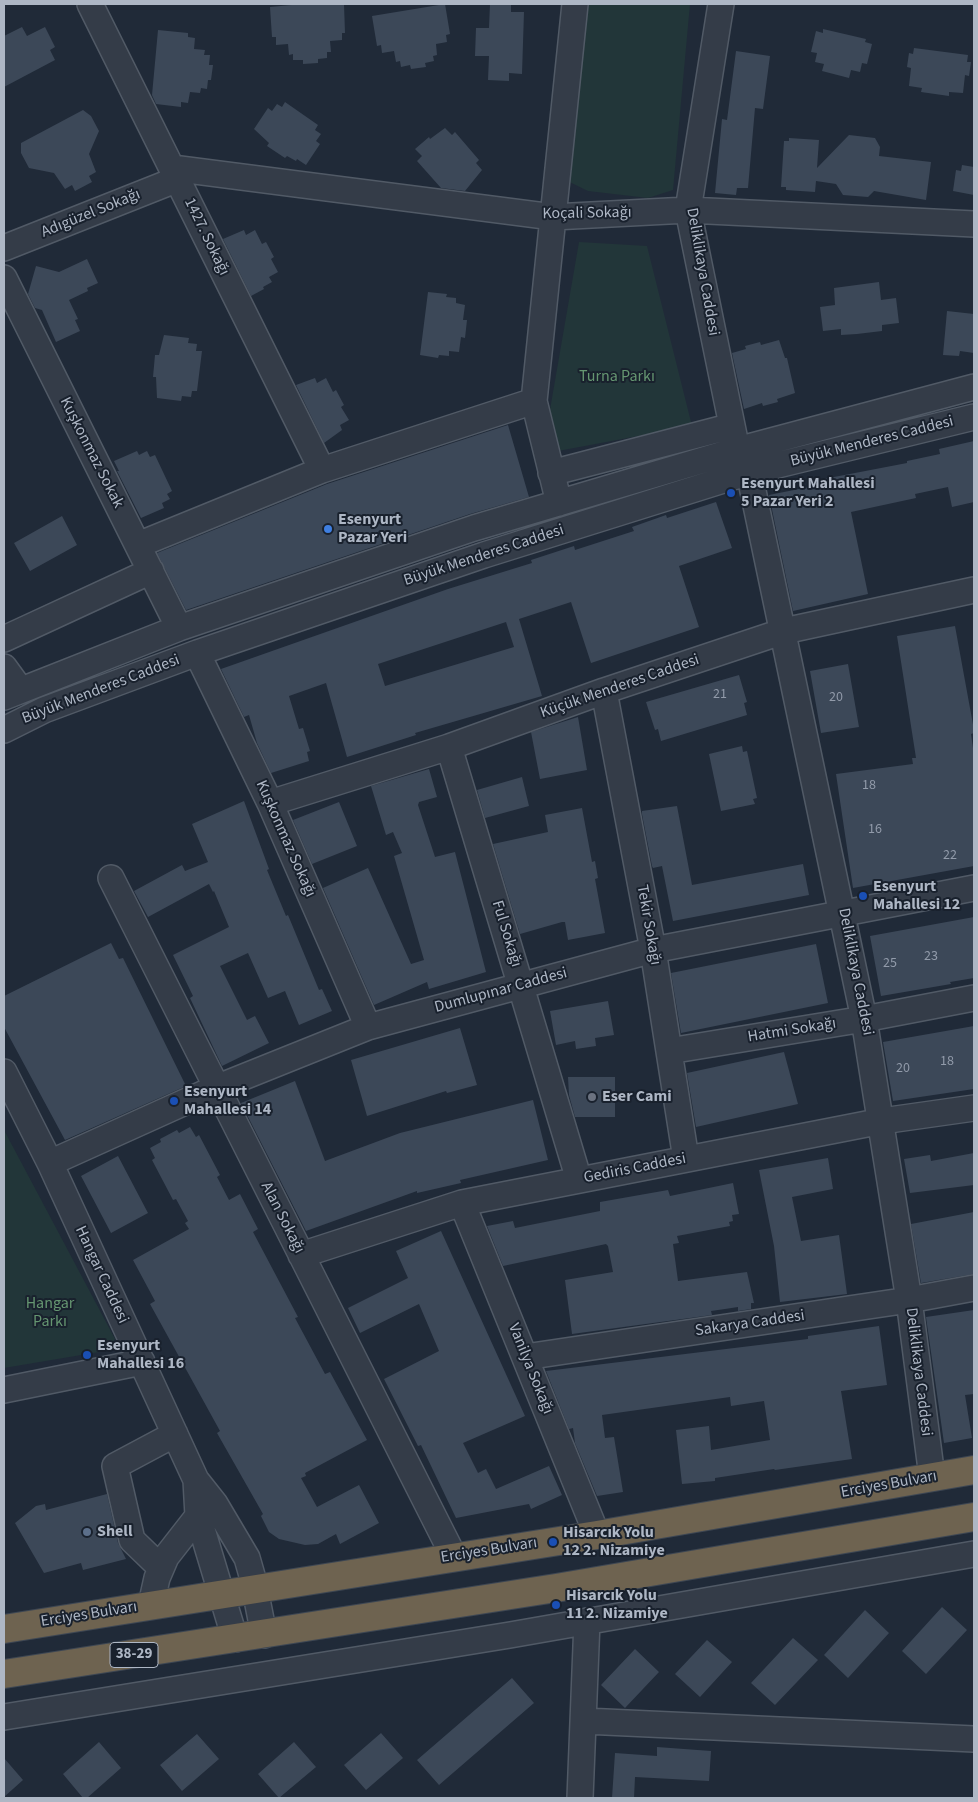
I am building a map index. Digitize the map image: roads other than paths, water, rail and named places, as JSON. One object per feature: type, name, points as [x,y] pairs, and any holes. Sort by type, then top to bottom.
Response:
[{"type":"highway","name":"Erciyes Bulvarı","points":[[4,1629],[597,1535],[974,1470]]},
{"type":"highway","name":"38-29","points":[[4,1674],[235,1640],[556,1588],[974,1516]]},
{"type":"street","name":"1427. Sokağı","points":[[90,4],[322,470]]},
{"type":"street","points":[[559,503],[534,401],[575,4]]},
{"type":"street","name":"Deliklikaya Caddesi","points":[[721,4],[688,210],[734,438]]},
{"type":"street","name":"Koçali Sokağı","points":[[175,174],[553,217],[688,210],[974,224]]},
{"type":"street","name":"Adıgüzel Sokağı","points":[[4,248],[175,174]]},
{"type":"street","name":"Kuşkonmaz Sokak","points":[[4,278],[179,628]]},
{"type":"street","name":"Büyük Menderes Caddesi","points":[[12,693],[179,628],[465,531],[559,503],[734,438],[974,387]]},
{"type":"street","points":[[138,546],[322,470],[534,401]]},
{"type":"street","name":"Büyük Menderes Caddesi","points":[[4,730],[44,710],[197,653],[484,555],[749,472],[974,417]]},
{"type":"street","points":[[551,473],[734,438]]},
{"type":"street","name":"Deliklikaya Caddesi","points":[[749,472],[844,915],[864,1019],[910,1300],[932,1478]]},
{"type":"street","points":[[4,639],[151,571]]},
{"type":"street","name":"Küçük Menderes Caddesi","points":[[270,803],[449,747],[604,691],[784,631],[974,591]]},
{"type":"street","name":"Kuşkonmaz Sokağı","points":[[197,653],[270,803],[368,1028]]},
{"type":"street","points":[[4,667],[12,693]]},
{"type":"street","name":"Tekir Sokağı","points":[[604,691],[653,950],[686,1159]]},
{"type":"street","name":"Ful Sokağı","points":[[449,747],[579,1180]]},
{"type":"street","name":"Alan Sokağı","points":[[111,878],[454,1557]]},
{"type":"street","name":"Dumlupınar Caddesi","points":[[50,1163],[216,1088],[368,1028],[653,950],[844,915],[974,888]]},
{"type":"street","name":"Hatmi Sokağı","points":[[669,1051],[864,1019],[974,998]]},
{"type":"street","name":"Hangar Caddesi","points":[[7,1087],[50,1163],[196,1480],[215,1504],[246,1558],[255,1588],[264,1635]]},
{"type":"street","name":"Gediris Caddesi","points":[[301,1255],[462,1203],[882,1121],[974,1108]]},
{"type":"street","name":"Vanilya Sokağı","points":[[462,1203],[597,1535]]},
{"type":"street","name":"Sakarya Caddesi","points":[[525,1357],[910,1300],[974,1288]]},
{"type":"street","points":[[4,1390],[142,1362]]},
{"type":"street","points":[[161,1568],[132,1540],[115,1466],[175,1434]]},
{"type":"street","name":"Hangar Caddesi","points":[[196,1480],[198,1516],[235,1640]]},
{"type":"street","points":[[151,1605],[161,1568],[198,1516]]},
{"type":"street","points":[[4,1717],[587,1621],[974,1554]]},
{"type":"street","points":[[580,1798],[587,1621]]},
{"type":"street","points":[[584,1721],[974,1738]]},
{"type":"place","name":"Esenyurt Mahallesi 5 Pazar Yeri 2","points":[[731,493]]},
{"type":"place","name":"Esenyurt Pazar Yeri","points":[[328,529]]},
{"type":"place","name":"Esenyurt Mahallesi 12","points":[[863,896]]},
{"type":"place","name":"Eser Cami","points":[[592,1097]]},
{"type":"place","name":"Esenyurt Mahallesi 14","points":[[174,1101]]},
{"type":"place","name":"Esenyurt Mahallesi 16","points":[[87,1355]]},
{"type":"place","name":"Shell","points":[[87,1532]]},
{"type":"place","name":"Hisarcık Yolu 12 2. Nizamiye","points":[[553,1542]]},
{"type":"place","name":"Hisarcık Yolu 11 2. Nizamiye","points":[[556,1605]]},
{"type":"park label","name":"Turna Parkı","points":[[617,377]]},
{"type":"park label","name":"Hangar Parkı","points":[[50,1313]]}]
